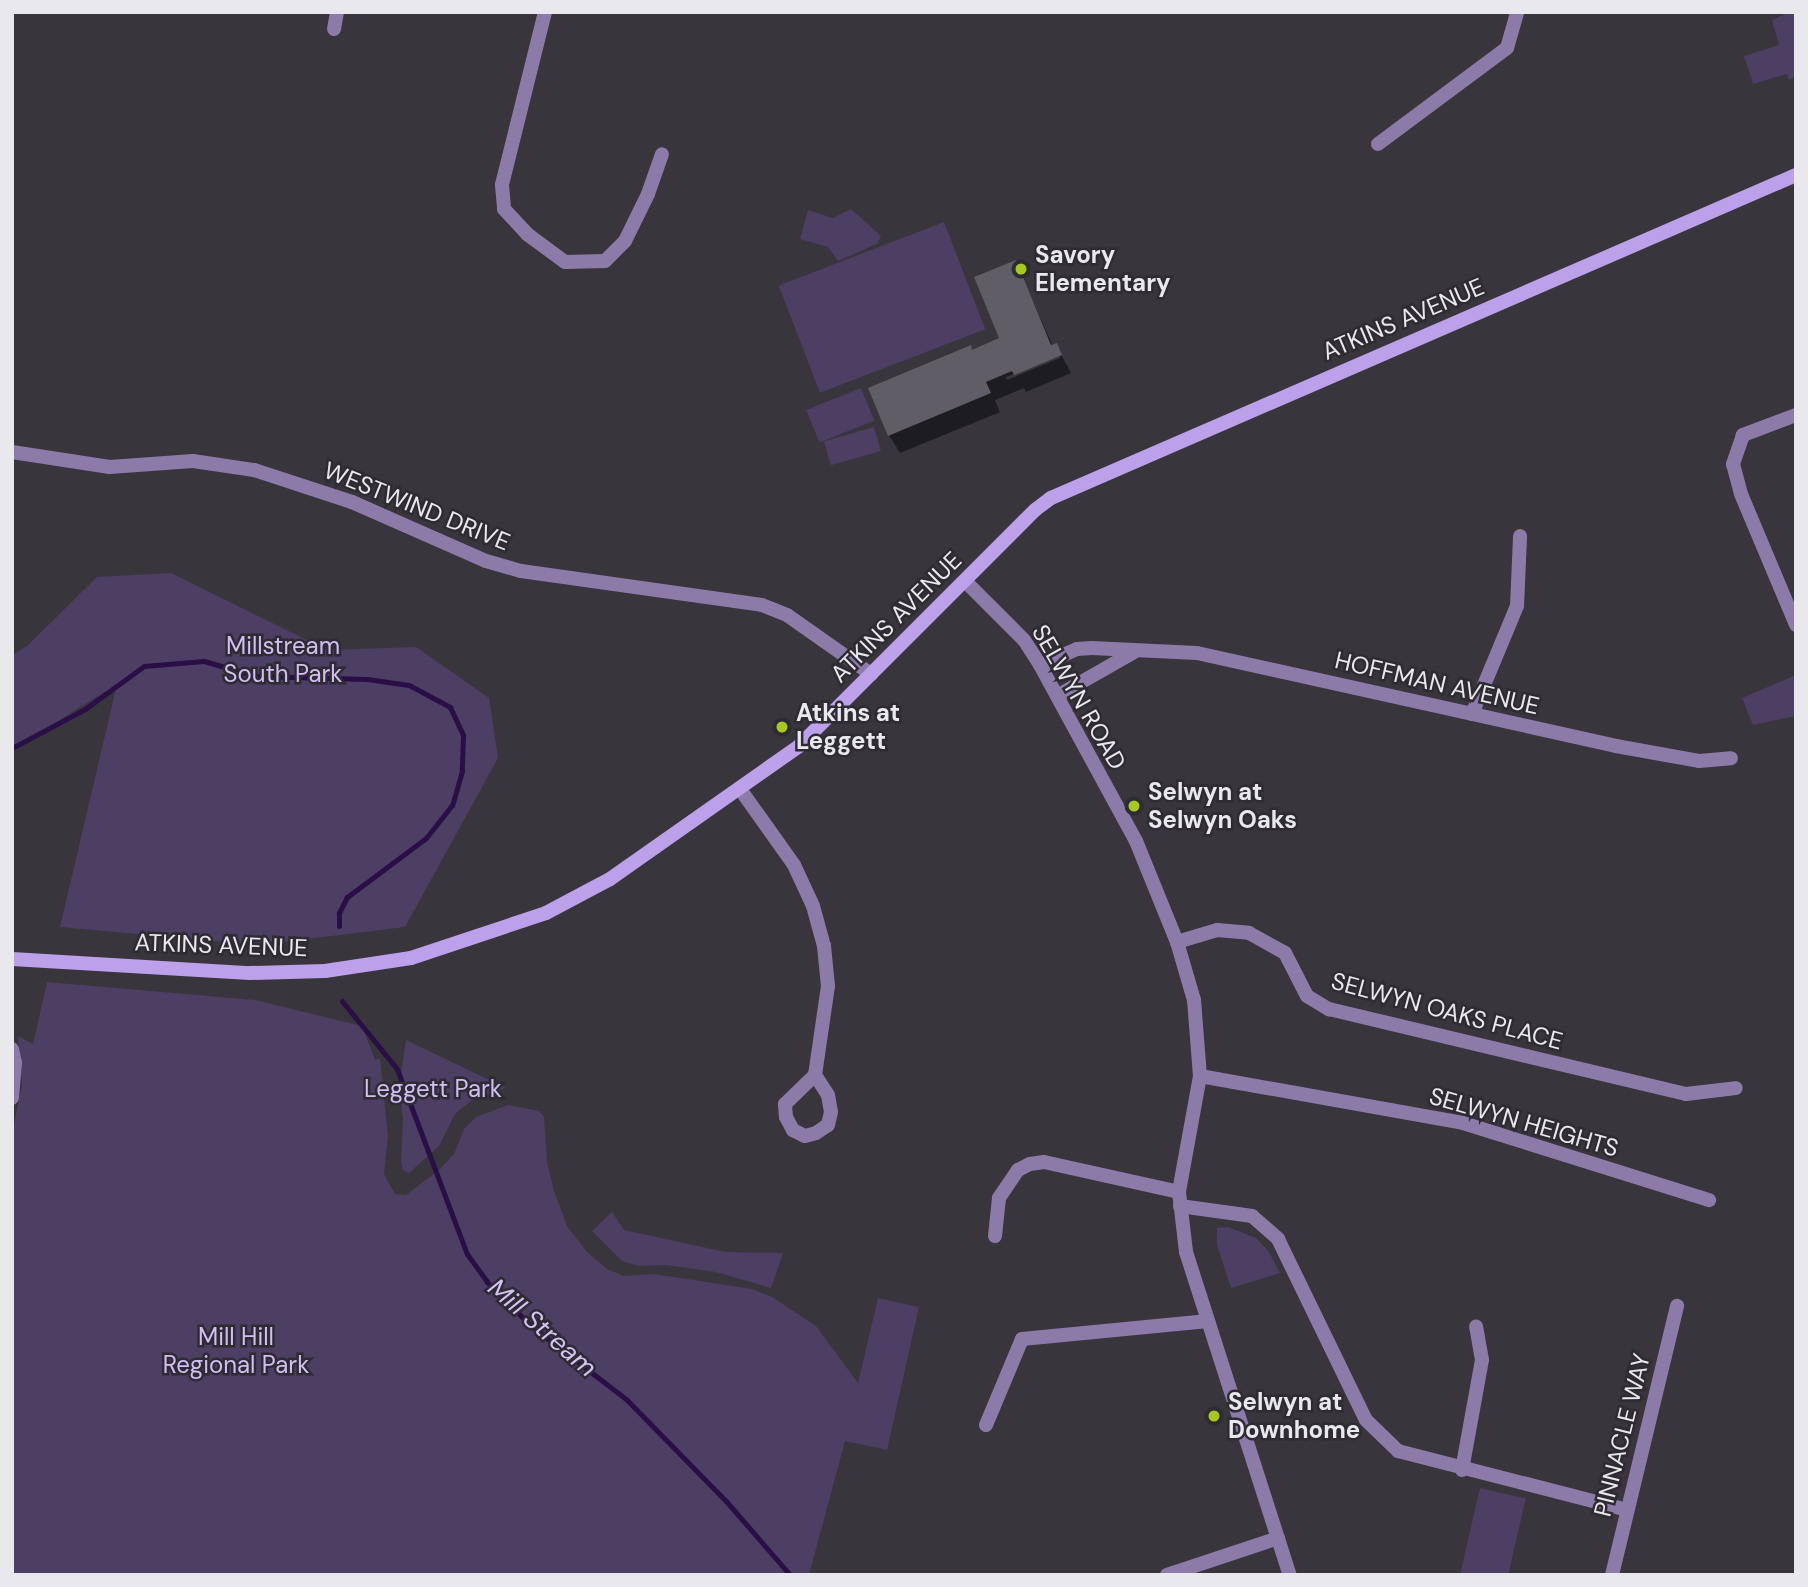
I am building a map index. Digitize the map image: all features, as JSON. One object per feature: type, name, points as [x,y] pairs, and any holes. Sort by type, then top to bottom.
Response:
[{"type":"street","points":[[334,29],[337,12]]},
{"type":"street","points":[[545,12],[502,185],[504,209],[527,234],[565,261],[605,261],[625,241],[648,194],[662,154]]},
{"type":"street","points":[[1378,144],[1507,48],[1517,12]]},
{"type":"street","name":"ATKINS AVENUE","points":[[12,959],[250,973],[325,971],[411,958],[546,914],[610,879],[799,746],[1035,510],[1051,498],[1796,175]]},
{"type":"street","points":[[1796,415],[1743,435],[1733,464],[1741,494],[1796,625]]},
{"type":"street","name":"WESTWIND DRIVE","points":[[12,452],[110,467],[193,461],[254,470],[352,502],[460,550],[521,571],[762,605],[787,615],[871,674]]},
{"type":"street","points":[[1472,714],[1517,606],[1520,536]]},
{"type":"street","name":"SELWYN ROAD","points":[[965,581],[1024,640],[1040,665],[1136,841],[1177,942],[1194,1000],[1200,1076],[1180,1199],[1186,1252],[1290,1575]]},
{"type":"street","name":"HOFFMAN AVENUE","points":[[1040,665],[1077,649],[1134,652],[1170,649],[1699,761],[1731,758]]},
{"type":"street","name":"HOFFMAN AVENUE","points":[[1057,696],[1134,652]]},
{"type":"street","points":[[740,789],[794,865],[813,906],[824,946],[828,986],[815,1075]]},
{"type":"street","name":"SELWYN OAKS PLACE","points":[[1177,942],[1217,930],[1249,933],[1285,953],[1307,996],[1329,1009],[1686,1094],[1735,1088]]},
{"type":"street","points":[[12,1049],[15,1063],[12,1098]]},
{"type":"street","name":"SELWYN HEIGHTS","points":[[1200,1076],[1463,1123],[1709,1200]]},
{"type":"street","points":[[995,1236],[999,1198],[1018,1170],[1030,1164],[1044,1162],[1252,1216],[1278,1240],[1366,1420],[1398,1451],[1628,1510]]},
{"type":"street","name":"PINNACLE WAY","points":[[1612,1575],[1677,1306]]},
{"type":"street","points":[[986,1424],[1022,1339],[1208,1321]]},
{"type":"street","points":[[1462,1469],[1482,1360],[1476,1327]]},
{"type":"street","points":[[1167,1575],[1278,1538]]},
{"type":"green space","points":[[1796,12],[1796,77],[1789,80],[1787,74],[1753,84],[1744,56],[1779,45],[1772,20]]},
{"type":"green space","points":[[851,209],[881,236],[877,244],[838,261],[828,247],[800,239],[808,210],[833,218]]},
{"type":"green space","points":[[944,222],[985,329],[820,393],[779,285]]},
{"type":"green space","points":[[861,388],[874,420],[819,443],[806,410]]},
{"type":"green space","points":[[874,427],[881,451],[831,465],[824,441]]},
{"type":"green space","name":"Millstream South Park","points":[[171,573],[327,650],[416,647],[489,698],[498,758],[405,927],[258,945],[60,927],[117,684],[12,750],[12,655],[27,646],[97,577]]},
{"type":"green space","points":[[1796,675],[1796,716],[1753,725],[1742,698]]},
{"type":"green space","name":"Mill Hill Regional Park","points":[[47,982],[255,1000],[362,1026],[375,1060],[380,1058],[388,1136],[384,1174],[395,1194],[406,1195],[438,1171],[454,1154],[464,1129],[476,1117],[508,1105],[539,1111],[544,1117],[547,1162],[554,1191],[567,1226],[587,1252],[607,1269],[624,1276],[654,1274],[752,1289],[772,1297],[816,1326],[858,1383],[878,1298],[919,1307],[887,1450],[845,1441],[809,1575],[12,1575],[12,1134],[22,1084],[18,1036],[33,1044]]},
{"type":"green space","name":"Leggett Park","points":[[406,1040],[506,1088],[472,1100],[455,1114],[439,1146],[409,1173],[403,1170],[401,1162],[403,1118],[399,1088]]},
{"type":"green space","points":[[612,1212],[624,1230],[726,1252],[783,1253],[771,1288],[716,1272],[666,1265],[639,1266],[622,1261],[592,1231]]},
{"type":"green space","points":[[1228,1227],[1256,1238],[1269,1252],[1280,1273],[1231,1288],[1217,1245],[1217,1228]]},
{"type":"green space","points":[[1480,1488],[1526,1499],[1508,1575],[1460,1573]]},
{"type":"building","points":[[1016,260],[1051,345],[1057,343],[1062,355],[1014,375],[1012,371],[986,382],[991,393],[888,436],[868,388],[971,345],[972,350],[999,338],[974,277]]},
{"type":"waterway","name":"Mill Stream","points":[[12,748],[85,709],[144,666],[204,661],[256,676],[367,679],[409,685],[450,707],[463,735],[462,771],[452,805],[426,838],[347,897],[339,913],[339,926]]},
{"type":"waterway","name":"Mill Stream","points":[[342,1001],[397,1069],[467,1254],[487,1282],[531,1326],[627,1400],[726,1501],[790,1575]]},
{"type":"place","name":"Savory Elementary","points":[[1021,269]]},
{"type":"place","name":"Atkins at Leggett","points":[[782,727]]},
{"type":"place","name":"Selwyn at Selwyn Oaks","points":[[1134,806]]},
{"type":"place","name":"Selwyn at Downhome","points":[[1214,1416]]}]
